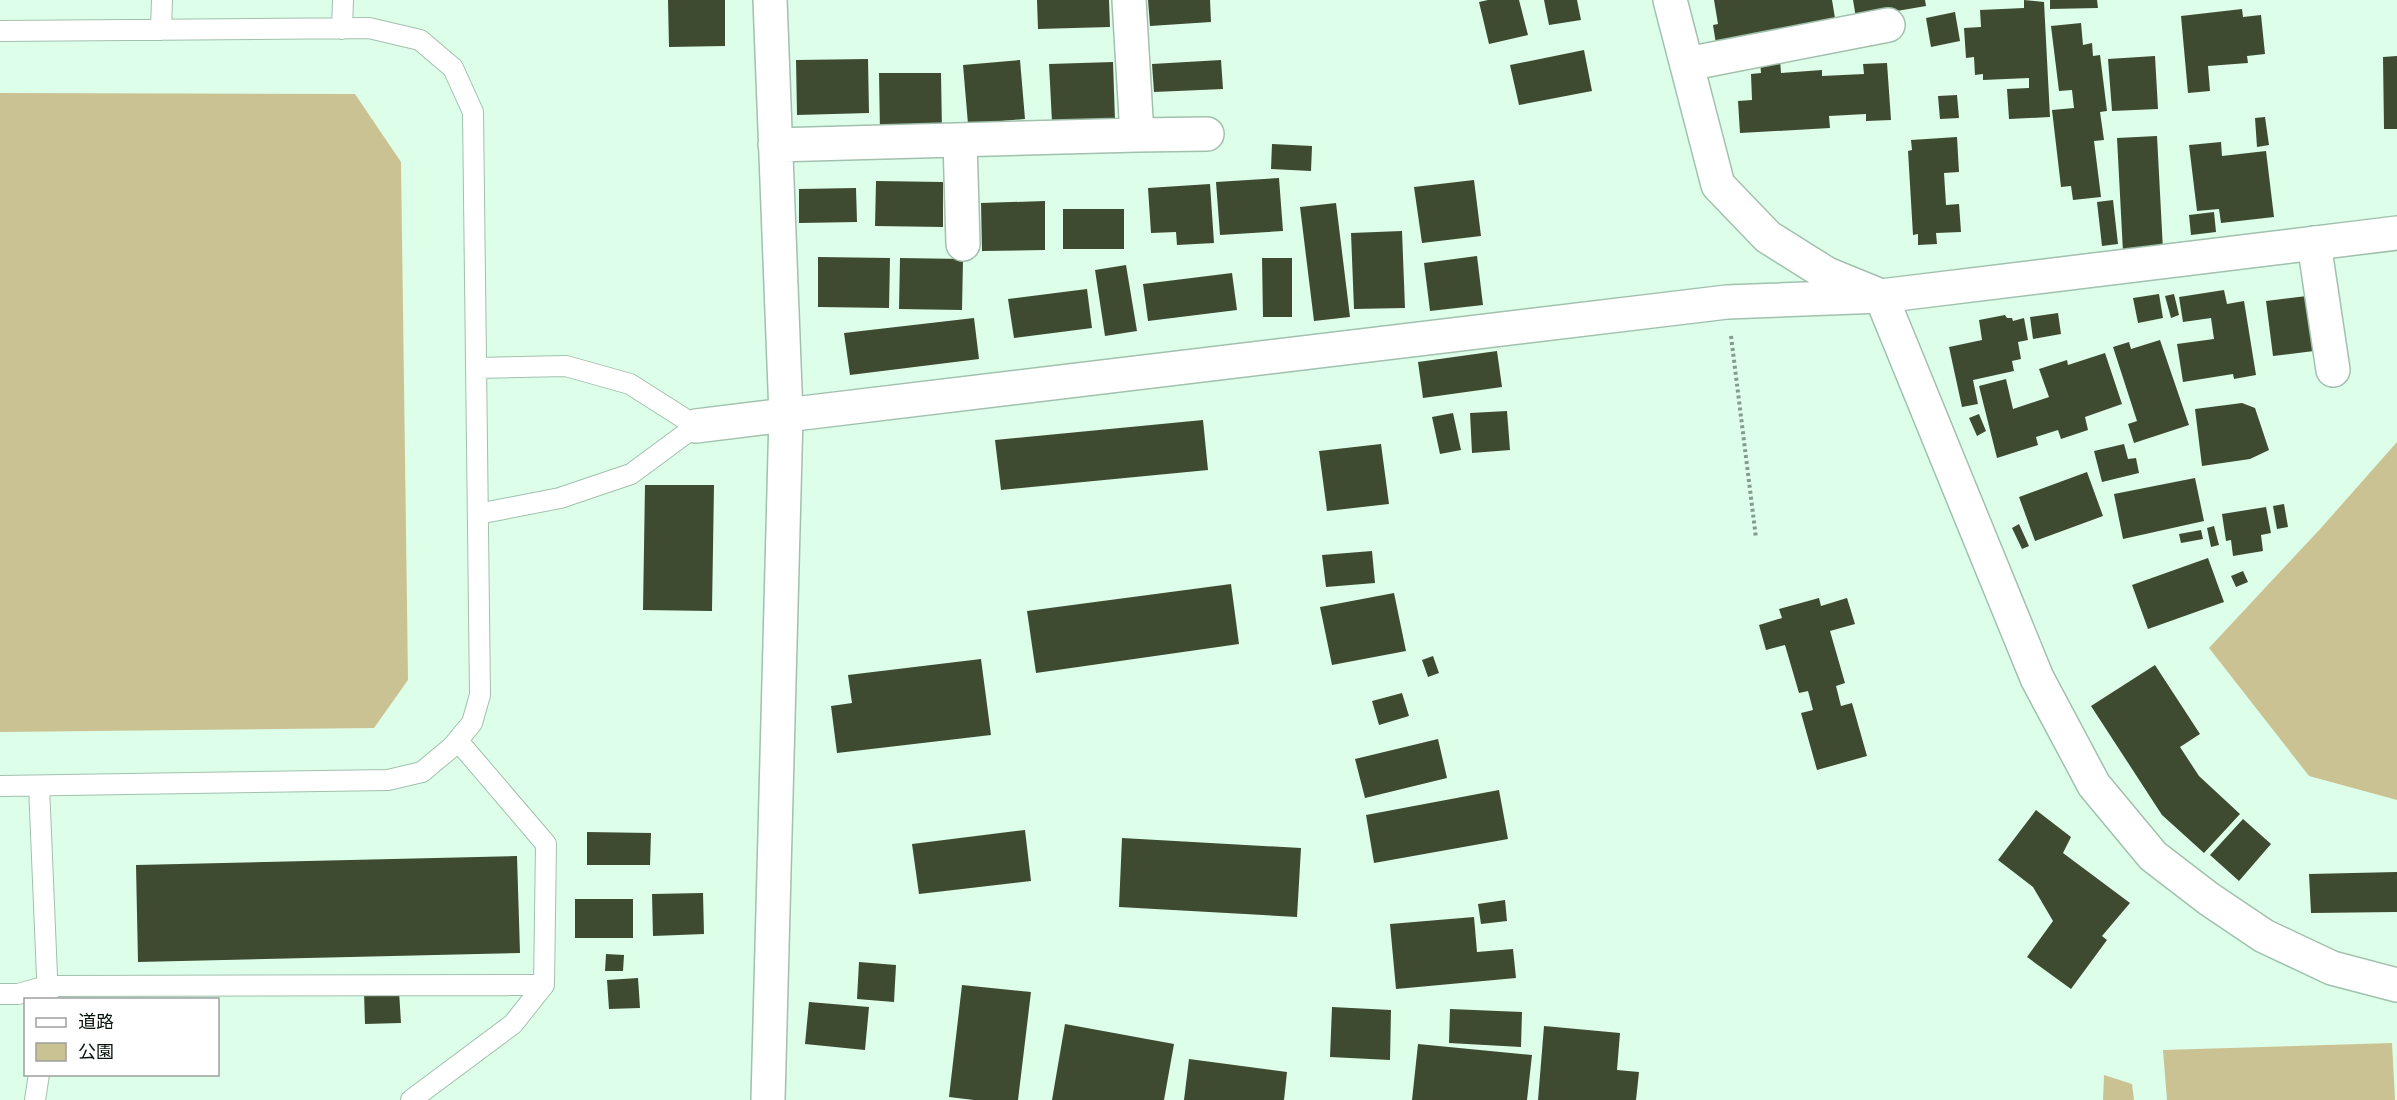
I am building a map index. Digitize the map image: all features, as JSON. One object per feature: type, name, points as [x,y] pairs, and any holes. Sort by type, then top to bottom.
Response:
[{"type":"street","points":[[768,1100],[786,415],[770,0]]},
{"type":"street","points":[[1129,0],[1137,135]]},
{"type":"street","points":[[1670,0],[1718,185],[1768,237],[1827,274],[1881,296],[2037,678],[2094,785],[2153,856],[2208,899],[2264,936],[2332,968],[2397,985]]},
{"type":"street","points":[[1687,64],[1888,25]]},
{"type":"street","points":[[775,145],[1206,134]]},
{"type":"street","points":[[960,140],[963,244]]},
{"type":"street","points":[[696,426],[1727,302],[1881,296],[2397,233]]},
{"type":"street","points":[[2314,243],[2333,370]]},
{"type":"lane","points":[[161,30],[162,0]]},
{"type":"lane","points":[[342,28],[343,0]]},
{"type":"lane","points":[[0,31],[369,28],[420,40],[453,68],[473,112],[480,695],[472,723],[458,741],[422,772],[388,780],[0,786]]},
{"type":"lane","points":[[476,368],[566,366],[630,384],[696,426],[631,474],[560,498],[478,514]]},
{"type":"lane","points":[[411,1100],[436,1092],[513,1024],[544,986],[546,844],[458,741]]},
{"type":"lane","points":[[39,786],[47,993]]},
{"type":"lane","points":[[0,994],[544,986]]},
{"type":"lane","points":[[35,1100],[39,1076]]},
{"type":"path","points":[[1727,302],[1756,538]]},
{"type":"green space","points":[[0,93],[355,94],[401,162],[408,680],[374,728],[0,732]]},
{"type":"green space","points":[[2397,442],[2397,800],[2309,776],[2209,648],[2321,528]]},
{"type":"green space","points":[[2392,1043],[2395,1100],[2167,1100],[2163,1050]]},
{"type":"green space","points":[[2104,1075],[2132,1084],[2134,1100],[2103,1100]]},
{"type":"building","points":[[668,0],[725,0],[725,46],[669,47]]},
{"type":"building","points":[[1037,0],[1109,0],[1110,27],[1038,29]]},
{"type":"building","points":[[1148,0],[1210,0],[1211,22],[1150,26]]},
{"type":"building","points":[[1519,0],[1528,35],[1489,44],[1479,2]]},
{"type":"building","points":[[1544,0],[1577,0],[1581,20],[1549,25]]},
{"type":"building","points":[[1714,0],[1832,0],[1835,18],[1783,28],[1784,33],[1716,44],[1713,25],[1718,24]]},
{"type":"building","points":[[1853,0],[1925,0],[1926,6],[1856,18]]},
{"type":"building","points":[[2024,0],[2044,2],[2050,117],[2009,119],[2007,89],[2029,88],[2029,78],[1983,80],[1983,74],[1975,75],[1974,57],[1966,58],[1964,28],[1981,27],[1980,10],[2024,8]]},
{"type":"building","points":[[2050,0],[2097,0],[2098,8],[2050,9]]},
{"type":"building","points":[[2242,9],[2243,17],[2261,15],[2265,54],[2247,56],[2248,63],[2208,66],[2210,91],[2188,93],[2181,16]]},
{"type":"building","points":[[1955,12],[1960,41],[1931,47],[1926,18]]},
{"type":"building","points":[[2081,23],[2083,45],[2092,43],[2093,56],[2100,55],[2107,111],[2100,112],[2104,140],[2094,141],[2101,197],[2073,200],[2071,186],[2061,187],[2052,110],[2074,108],[2072,90],[2059,91],[2051,26]]},
{"type":"building","points":[[1584,50],[1592,91],[1519,105],[1510,65]]},
{"type":"building","points":[[2155,56],[2158,109],[2112,111],[2108,59]]},
{"type":"building","points":[[2397,56],[2397,129],[2384,129],[2383,57]]},
{"type":"building","points":[[868,59],[869,113],[797,115],[796,60]]},
{"type":"building","points":[[1780,59],[1781,73],[1822,70],[1822,76],[1864,74],[1863,64],[1887,63],[1891,120],[1866,121],[1866,114],[1829,116],[1830,128],[1740,133],[1738,101],[1752,100],[1751,74],[1761,73],[1760,61]]},
{"type":"building","points":[[1020,60],[1025,119],[968,124],[963,65]]},
{"type":"building","points":[[1221,60],[1223,89],[1154,92],[1152,64]]},
{"type":"building","points":[[1113,62],[1115,120],[1052,122],[1049,64]]},
{"type":"building","points":[[879,73],[941,73],[942,132],[880,132]]},
{"type":"building","points":[[1957,95],[1959,118],[1940,119],[1938,96]]},
{"type":"building","points":[[2265,117],[2269,145],[2257,147],[2255,118]]},
{"type":"building","points":[[2157,136],[2163,250],[2123,252],[2117,138]]},
{"type":"building","points":[[1957,137],[1959,172],[1944,173],[1946,205],[1959,204],[1961,232],[1936,233],[1937,244],[1918,245],[1918,234],[1913,235],[1908,151],[1912,150],[1911,140]]},
{"type":"building","points":[[2221,142],[2222,156],[2266,151],[2274,217],[2221,223],[2219,209],[2197,211],[2189,145]]},
{"type":"building","points":[[1272,144],[1312,146],[1311,171],[1271,169]]},
{"type":"building","points":[[1279,178],[1283,231],[1220,235],[1216,182]]},
{"type":"building","points":[[1474,180],[1481,236],[1422,243],[1414,187]]},
{"type":"building","points":[[876,181],[943,182],[943,227],[875,226]]},
{"type":"building","points":[[1210,184],[1214,243],[1177,245],[1176,232],[1151,233],[1148,188]]},
{"type":"building","points":[[856,188],[857,222],[799,223],[799,189]]},
{"type":"building","points":[[2113,200],[2118,244],[2102,246],[2097,202]]},
{"type":"building","points":[[1045,201],[1045,250],[982,251],[981,203]]},
{"type":"building","points":[[1336,203],[1350,317],[1314,321],[1300,207]]},
{"type":"building","points":[[1063,209],[1124,209],[1124,249],[1063,249]]},
{"type":"building","points":[[2214,212],[2216,232],[2191,235],[2189,215]]},
{"type":"building","points":[[1402,231],[1405,308],[1354,309],[1351,233]]},
{"type":"building","points":[[1477,256],[1483,305],[1430,311],[1424,263]]},
{"type":"building","points":[[818,257],[890,258],[889,308],[818,307]]},
{"type":"building","points":[[900,258],[963,259],[962,310],[899,309]]},
{"type":"building","points":[[1262,258],[1292,258],[1292,317],[1263,317]]},
{"type":"building","points":[[1126,265],[1137,331],[1105,336],[1095,270]]},
{"type":"building","points":[[1232,273],[1237,310],[1148,321],[1143,284]]},
{"type":"building","points":[[1087,289],[1092,328],[1014,338],[1008,299]]},
{"type":"building","points":[[2224,290],[2227,304],[2244,301],[2256,375],[2234,379],[2233,374],[2183,382],[2177,344],[2214,339],[2211,318],[2183,322],[2179,297]]},
{"type":"building","points":[[2159,294],[2163,318],[2138,323],[2133,298]]},
{"type":"building","points":[[2174,294],[2179,315],[2171,318],[2165,296]]},
{"type":"building","points":[[2307,296],[2314,351],[2273,356],[2266,301]]},
{"type":"building","points":[[2058,313],[2061,334],[2033,339],[2030,317]]},
{"type":"building","points":[[2005,315],[2013,321],[2024,318],[2028,340],[2018,342],[2021,359],[2012,361],[2014,371],[1973,380],[1978,404],[1962,407],[1949,347],[1982,340],[1979,320]]},
{"type":"building","points":[[974,318],[979,359],[850,375],[844,333]]},
{"type":"building","points":[[2160,340],[2189,425],[2134,443],[2128,424],[2137,421],[2113,347],[2129,342],[2131,349]]},
{"type":"building","points":[[1497,351],[1502,387],[1423,398],[1418,362]]},
{"type":"building","points":[[2105,353],[2122,404],[2085,417],[2088,430],[2061,439],[2058,430],[2036,437],[2038,445],[1997,458],[1979,386],[2006,379],[2013,409],[2049,397],[2039,369],[2067,360],[2068,365]]},
{"type":"building","points":[[2242,403],[2255,408],[2269,450],[2250,459],[2202,466],[2195,409]]},
{"type":"building","points":[[1507,411],[1510,450],[1472,453],[1470,413]]},
{"type":"building","points":[[1453,413],[1461,450],[1440,454],[1432,417]]},
{"type":"building","points":[[1979,414],[1986,431],[1977,436],[1969,418]]},
{"type":"building","points":[[1203,420],[1208,470],[1001,490],[995,440]]},
{"type":"building","points":[[1381,444],[1389,504],[1327,511],[1319,451]]},
{"type":"building","points":[[2124,444],[2128,459],[2136,458],[2139,473],[2102,482],[2094,451]]},
{"type":"building","points":[[2087,472],[2103,516],[2035,541],[2019,497]]},
{"type":"building","points":[[2195,478],[2204,521],[2123,539],[2114,494]]},
{"type":"building","points":[[645,485],[714,485],[712,611],[643,610]]},
{"type":"building","points":[[2284,504],[2288,527],[2277,529],[2273,506]]},
{"type":"building","points":[[2266,507],[2271,533],[2261,535],[2263,551],[2233,556],[2231,540],[2226,541],[2222,514]]},
{"type":"building","points":[[2019,524],[2029,546],[2022,549],[2012,528]]},
{"type":"building","points":[[2214,526],[2219,545],[2211,547],[2207,528]]},
{"type":"building","points":[[2201,530],[2203,539],[2181,543],[2179,534]]},
{"type":"building","points":[[1372,551],[1375,583],[1326,587],[1322,555]]},
{"type":"building","points":[[2208,558],[2224,602],[2148,629],[2132,585]]},
{"type":"building","points":[[2243,571],[2248,582],[2236,587],[2231,576]]},
{"type":"building","points":[[1231,584],[1239,644],[1036,673],[1027,611]]},
{"type":"building","points":[[1394,593],[1406,651],[1332,665],[1320,607]]},
{"type":"building","points":[[1819,598],[1821,606],[1847,598],[1855,624],[1830,631],[1845,683],[1836,686],[1841,706],[1852,703],[1867,756],[1817,770],[1801,713],[1813,710],[1808,691],[1799,693],[1785,645],[1766,650],[1759,625],[1782,618],[1779,609]]},
{"type":"building","points":[[1433,656],[1439,673],[1428,677],[1422,660]]},
{"type":"building","points":[[981,659],[991,735],[837,753],[831,706],[852,703],[848,675]]},
{"type":"building","points":[[2155,665],[2200,734],[2180,747],[2199,776],[2240,814],[2204,853],[2162,815],[2091,706]]},
{"type":"building","points":[[1402,693],[1409,716],[1379,725],[1372,701]]},
{"type":"building","points":[[1438,739],[1447,778],[1365,798],[1355,759]]},
{"type":"building","points":[[1499,790],[1508,839],[1374,863],[1366,815]]},
{"type":"building","points":[[2036,810],[2071,837],[2063,853],[2130,903],[2102,936],[2107,940],[2071,989],[2027,957],[2053,921],[2033,887],[1998,860]]},
{"type":"building","points":[[2243,819],[2271,844],[2239,881],[2210,855]]},
{"type":"building","points":[[1025,830],[1031,881],[919,894],[912,844]]},
{"type":"building","points":[[587,832],[651,833],[650,865],[587,865]]},
{"type":"building","points":[[1122,838],[1301,848],[1297,917],[1119,907]]},
{"type":"building","points":[[517,856],[520,953],[138,962],[136,865]]},
{"type":"building","points":[[2397,872],[2397,912],[2311,913],[2309,874]]},
{"type":"building","points":[[703,893],[704,934],[653,936],[652,894]]},
{"type":"building","points":[[575,899],[633,899],[633,938],[575,938]]},
{"type":"building","points":[[1505,900],[1507,921],[1481,924],[1478,904]]},
{"type":"building","points":[[1474,917],[1477,952],[1513,949],[1516,978],[1396,989],[1390,924]]},
{"type":"building","points":[[606,954],[624,955],[623,971],[605,971]]},
{"type":"building","points":[[859,962],[896,965],[894,1002],[857,999]]},
{"type":"building","points":[[638,978],[640,1008],[609,1009],[607,980]]},
{"type":"building","points":[[962,985],[1031,992],[1018,1100],[974,1100],[949,1097]]},
{"type":"building","points":[[399,991],[401,1023],[365,1024],[364,992]]},
{"type":"building","points":[[809,1002],[869,1007],[865,1050],[805,1044]]},
{"type":"building","points":[[1332,1007],[1391,1010],[1390,1060],[1330,1057]]},
{"type":"building","points":[[1450,1009],[1522,1012],[1521,1047],[1449,1043]]},
{"type":"building","points":[[1065,1024],[1174,1044],[1164,1100],[1052,1100]]},
{"type":"building","points":[[1544,1026],[1620,1033],[1617,1070],[1639,1072],[1636,1100],[1538,1100]]},
{"type":"building","points":[[1418,1044],[1532,1055],[1527,1100],[1412,1100]]},
{"type":"building","points":[[1189,1059],[1287,1072],[1284,1100],[1184,1100]]}]
